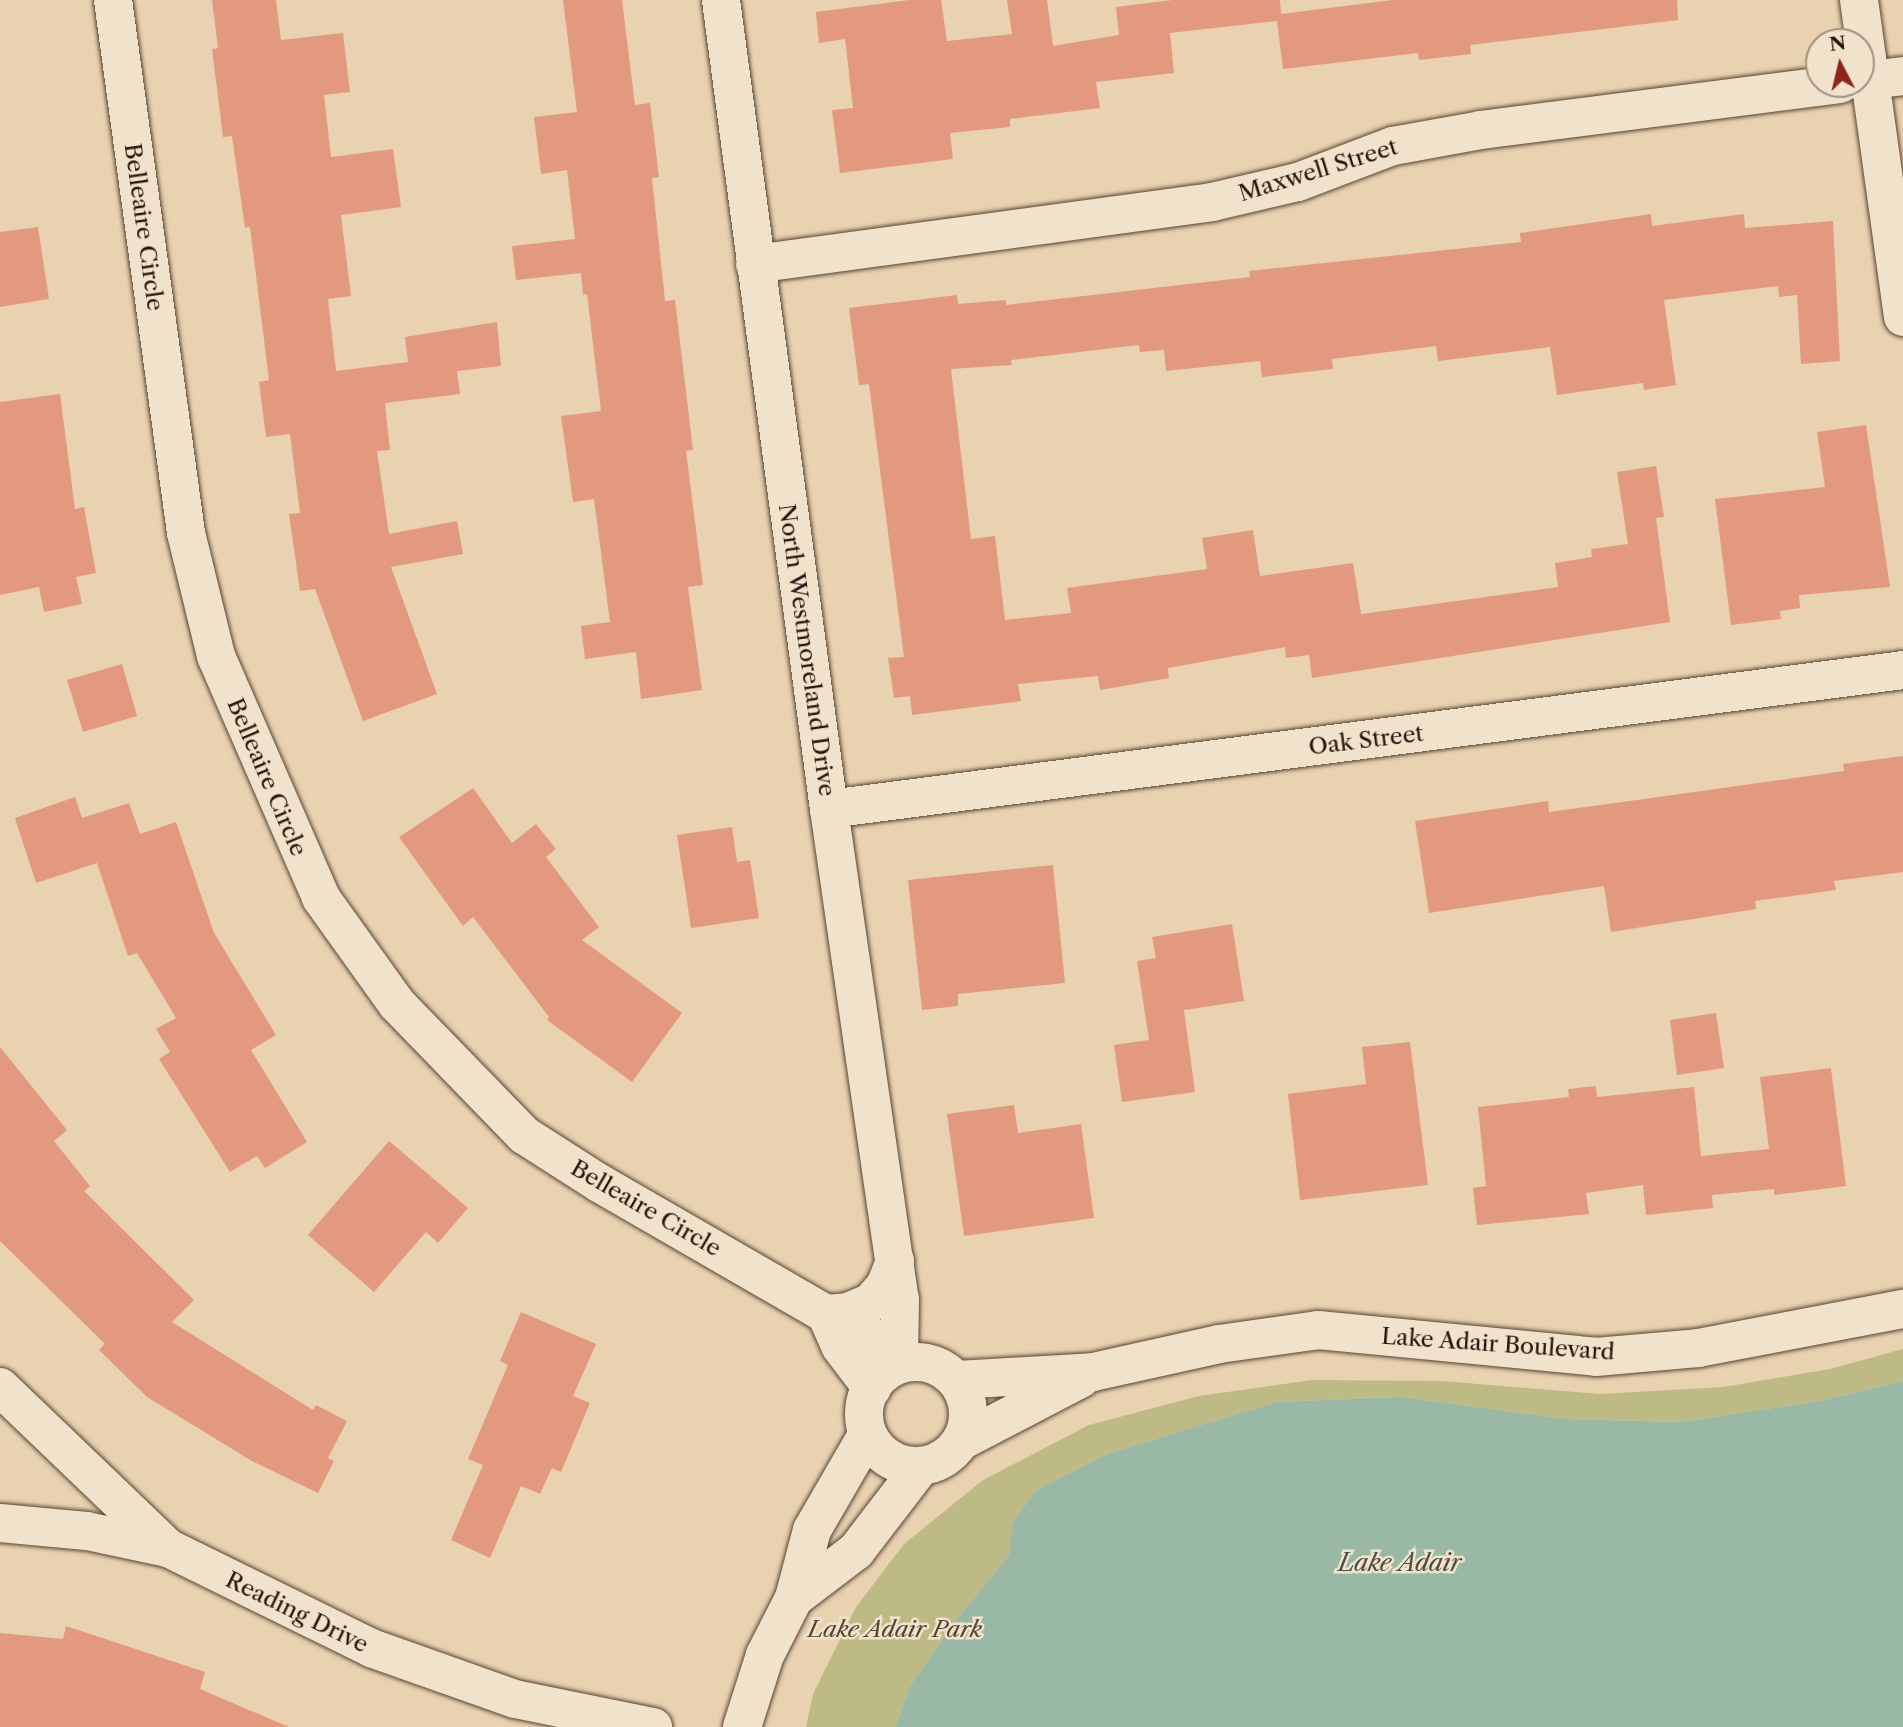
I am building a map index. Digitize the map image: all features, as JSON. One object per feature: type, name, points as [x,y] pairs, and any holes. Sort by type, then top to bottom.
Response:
[{"type":"street","name":"Belleaire Circle","points":[[113,0],[186,533],[216,656],[321,898],[397,1004],[524,1135],[598,1183],[826,1314]]},
{"type":"street","name":"North Westmoreland Drive","points":[[721,0],[829,809],[909,1372]]},
{"type":"street","points":[[1859,0],[1862,28]]},
{"type":"street","name":"Maxwell Street","points":[[755,264],[1212,202],[1298,182],[1392,146],[1481,130],[1805,88]]},
{"type":"street","points":[[1871,98],[1903,317]]},
{"type":"street","name":"Oak Street","points":[[829,809],[1903,670]]},
{"type":"street","points":[[794,1598],[856,1550],[919,1469],[950,1455],[961,1441],[968,1421],[966,1399],[909,1372],[841,1346],[826,1314],[848,1312],[871,1302],[885,1286],[895,1261]]},
{"type":"street","name":"Lake Adair Boulevard","points":[[909,1372],[1093,1372],[1219,1345],[1318,1330],[1596,1357],[1698,1348],[1903,1309]]},
{"type":"street","points":[[909,1372],[865,1403],[867,1435],[880,1453],[898,1465],[919,1469]]},
{"type":"street","name":"Lake Adair Boulevard","points":[[961,1441],[1093,1372]]},
{"type":"street","name":"Reading Drive","points":[[0,1387],[168,1548],[371,1648],[515,1699],[653,1727]]},
{"type":"street","points":[[742,1727],[765,1655],[794,1598],[812,1530],[867,1435]]},
{"type":"street","points":[[0,1523],[87,1531],[168,1548]]},
{"type":"green space","name":"Lake Adair Park","points":[[1903,1349],[1903,1381],[1820,1401],[1680,1422],[1566,1419],[1401,1397],[1277,1402],[1107,1454],[1035,1491],[1012,1524],[1009,1556],[955,1621],[910,1686],[895,1727],[806,1727],[813,1694],[856,1607],[904,1544],[983,1480],[1089,1425],[1199,1396],[1312,1380],[1442,1381],[1600,1394],[1723,1387],[1830,1369]]},
{"type":"water","name":"Lake Adair","points":[[1903,1381],[1903,1727],[895,1727],[910,1686],[955,1621],[1009,1556],[1012,1524],[1035,1491],[1107,1454],[1277,1402],[1401,1397],[1566,1419],[1680,1422],[1820,1401]]},
{"type":"building","points":[[212,0],[276,0],[281,40],[343,33],[350,92],[324,95],[331,157],[393,149],[401,207],[341,215],[351,296],[328,299],[336,371],[408,362],[405,337],[497,322],[501,366],[457,371],[460,394],[385,403],[390,450],[377,451],[389,534],[457,521],[463,554],[391,567],[437,694],[363,721],[315,589],[300,591],[289,514],[300,513],[290,434],[266,437],[259,382],[269,380],[250,227],[245,228],[232,136],[223,137],[212,49],[218,48]]},
{"type":"building","points":[[563,0],[622,0],[635,105],[650,103],[659,177],[652,178],[665,301],[675,300],[693,450],[686,451],[703,585],[688,587],[702,690],[641,699],[636,652],[585,659],[581,626],[610,622],[594,499],[573,502],[561,416],[601,411],[587,294],[583,295],[581,273],[516,280],[512,246],[575,239],[567,170],[541,174],[534,117],[577,112]]},
{"type":"building","points":[[909,0],[941,0],[947,41],[1012,34],[1007,0],[1047,0],[1053,46],[1119,35],[1116,7],[1172,0],[1280,0],[1281,14],[1392,0],[1677,0],[1678,20],[1470,45],[1471,54],[1419,60],[1418,53],[1283,69],[1277,21],[1170,33],[1174,73],[1096,82],[1100,108],[1010,119],[1010,127],[950,133],[953,159],[840,173],[832,110],[853,108],[845,39],[819,43],[816,12]]},
{"type":"building","points":[[1651,214],[1652,226],[1744,214],[1745,228],[1833,221],[1840,361],[1801,364],[1797,295],[1779,297],[1778,286],[1664,300],[1676,385],[1644,390],[1643,383],[1557,395],[1550,347],[1438,361],[1436,346],[1332,359],[1333,369],[1262,377],[1260,361],[1166,371],[1164,350],[1140,352],[1139,345],[1011,360],[1012,365],[951,369],[971,539],[995,536],[1005,620],[1071,613],[1067,588],[1207,569],[1202,538],[1253,530],[1260,576],[1353,563],[1361,614],[1558,587],[1555,563],[1592,557],[1591,549],[1628,544],[1617,472],[1656,466],[1664,517],[1656,518],[1670,622],[1312,678],[1309,655],[1286,658],[1285,647],[1168,668],[1169,678],[1100,690],[1098,676],[1018,684],[1021,701],[912,715],[910,696],[894,698],[888,658],[904,657],[869,384],[859,385],[849,308],[957,295],[958,304],[1006,300],[1006,305],[1250,277],[1249,271],[1521,242],[1520,233]]},
{"type":"building","points":[[38,227],[49,299],[0,307],[0,232]]},
{"type":"building","points":[[60,394],[75,509],[84,507],[96,573],[76,577],[82,604],[44,612],[39,587],[0,595],[0,402]]},
{"type":"building","points":[[1866,425],[1890,587],[1799,595],[1800,608],[1780,611],[1781,619],[1731,625],[1715,499],[1825,487],[1817,432]]},
{"type":"building","points":[[122,664],[137,716],[83,732],[67,680]]},
{"type":"building","points":[[1903,756],[1903,872],[1834,881],[1836,890],[1755,901],[1756,909],[1611,932],[1604,886],[1429,913],[1415,821],[1548,801],[1549,812],[1844,771],[1843,764]]},
{"type":"building","points":[[473,788],[512,843],[536,824],[556,849],[546,857],[599,927],[582,940],[682,1013],[632,1082],[547,1020],[549,1017],[473,917],[463,926],[399,837]]},
{"type":"building","points":[[75,797],[82,818],[129,803],[140,834],[176,822],[214,933],[276,1035],[251,1050],[307,1142],[265,1168],[257,1156],[230,1172],[159,1059],[170,1052],[156,1029],[176,1018],[137,953],[128,956],[97,863],[36,883],[15,818]]},
{"type":"building","points":[[732,827],[737,862],[750,860],[759,918],[691,928],[677,835]]},
{"type":"building","points":[[1053,865],[1065,983],[958,994],[958,1006],[922,1010],[908,880]]},
{"type":"building","points":[[1232,924],[1244,1001],[1184,1010],[1195,1092],[1122,1102],[1114,1045],[1149,1040],[1137,961],[1156,958],[1152,937]]},
{"type":"building","points":[[1716,1013],[1724,1068],[1677,1075],[1670,1020]]},
{"type":"building","points":[[1410,1042],[1428,1185],[1300,1200],[1288,1094],[1366,1084],[1362,1047]]},
{"type":"building","points":[[0,1047],[67,1130],[54,1141],[90,1186],[84,1191],[194,1300],[172,1322],[313,1410],[316,1405],[347,1421],[328,1458],[334,1461],[318,1493],[252,1461],[147,1397],[99,1350],[105,1344],[0,1241]]},
{"type":"building","points":[[1831,1068],[1846,1186],[1774,1195],[1774,1189],[1712,1195],[1713,1208],[1646,1215],[1643,1185],[1586,1193],[1589,1214],[1477,1225],[1473,1188],[1486,1186],[1478,1107],[1569,1097],[1568,1089],[1596,1086],[1597,1097],[1694,1087],[1701,1156],[1769,1149],[1760,1077]]},
{"type":"building","points":[[1014,1105],[1018,1133],[1081,1124],[1094,1218],[964,1236],[947,1114]]},
{"type":"building","points":[[389,1141],[468,1208],[438,1243],[426,1232],[374,1292],[308,1235]]},
{"type":"building","points":[[521,1312],[596,1344],[573,1396],[590,1403],[561,1472],[552,1468],[540,1494],[521,1486],[490,1558],[451,1540],[483,1465],[468,1459],[508,1365],[500,1361]]},
{"type":"building","points":[[66,1626],[205,1672],[200,1689],[289,1727],[0,1727],[0,1633],[63,1639]]}]
